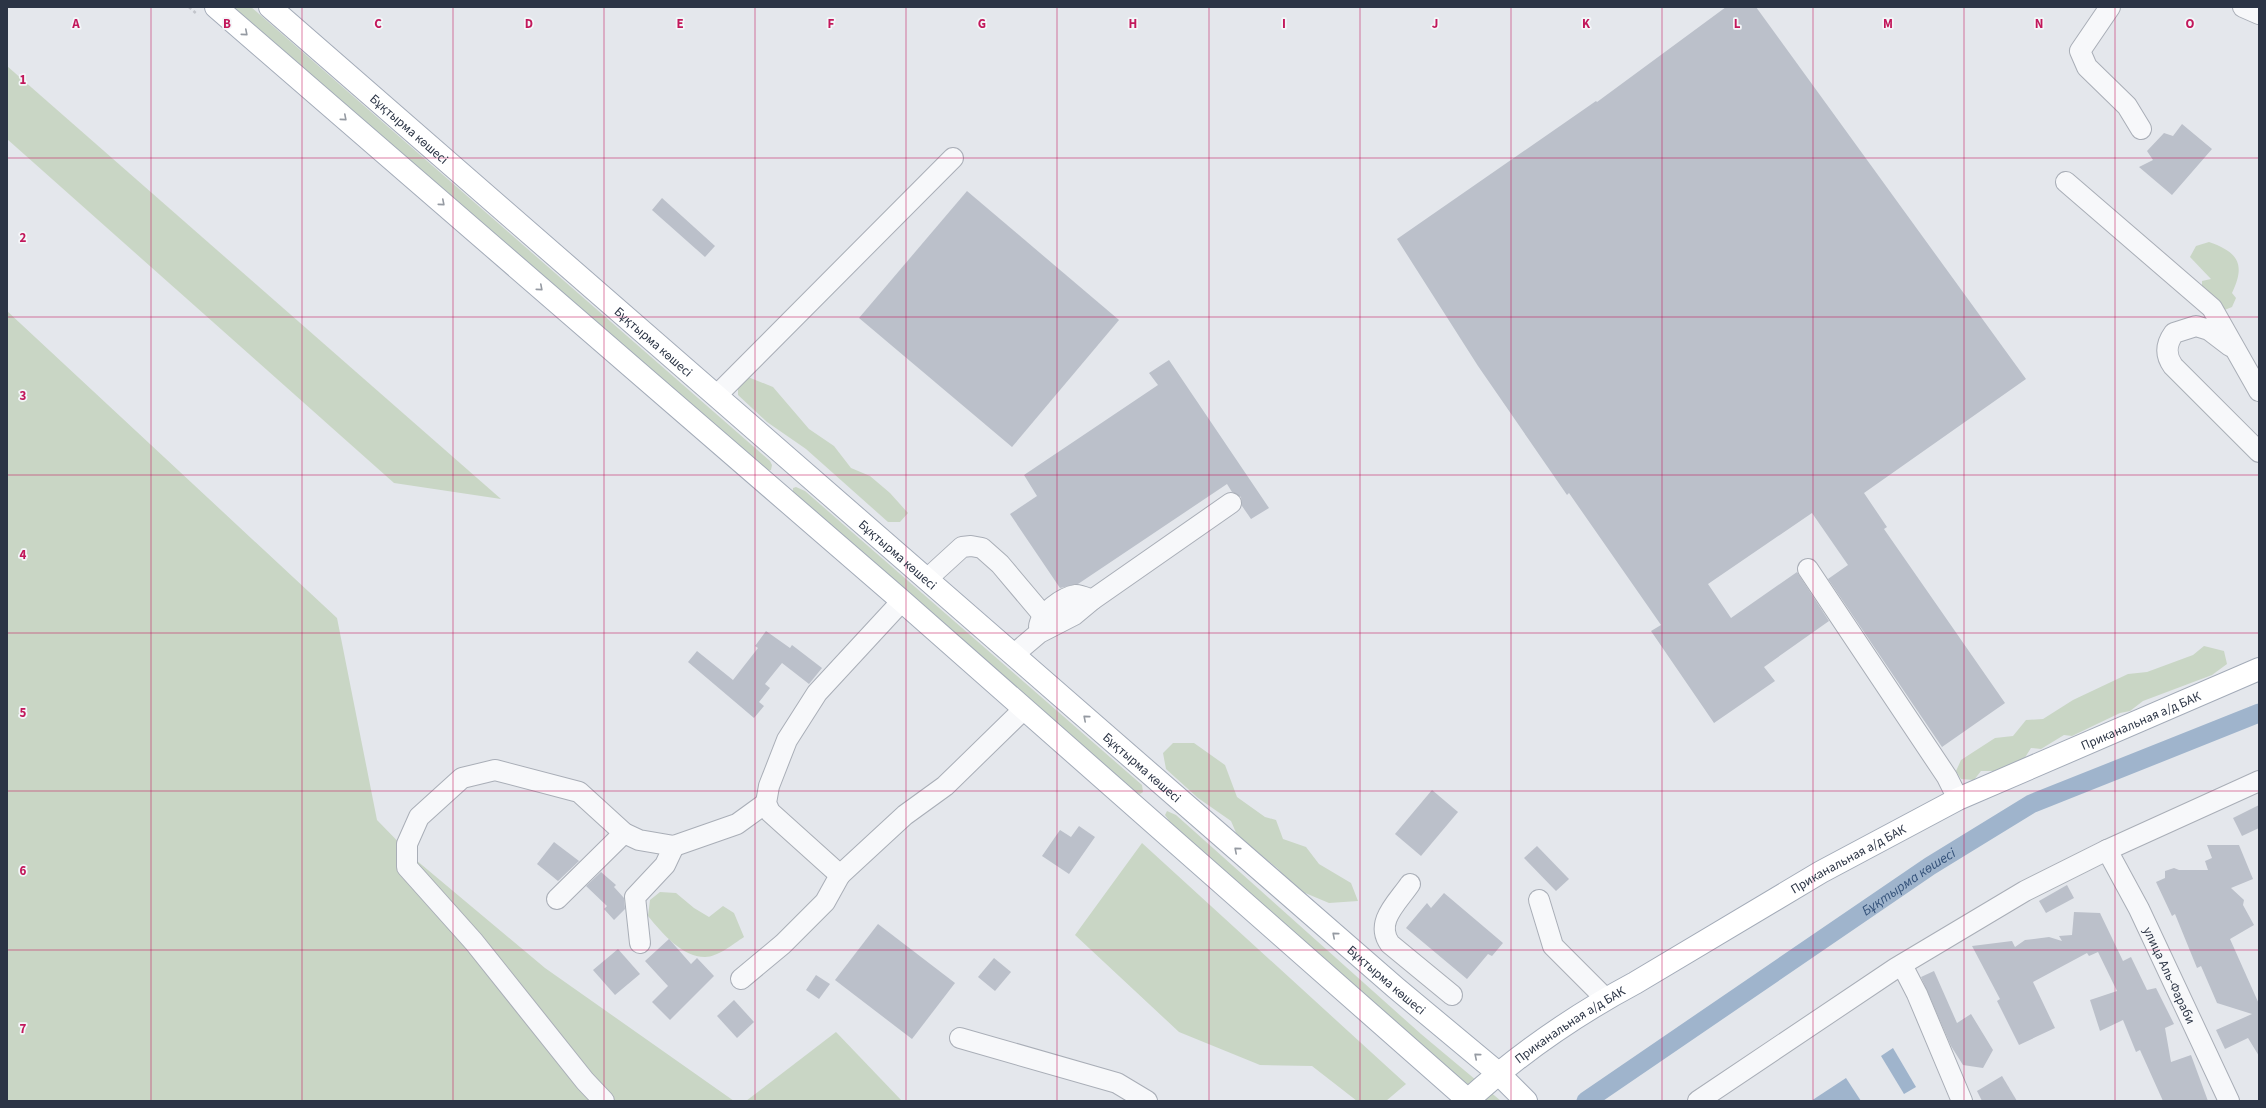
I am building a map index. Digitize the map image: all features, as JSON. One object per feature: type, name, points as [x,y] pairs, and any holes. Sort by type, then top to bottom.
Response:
[{"type":"main road","points":[[216,7],[902,601],[1141,810],[1468,1101]]},
{"type":"main road","name":"Бұқтырма көшесі","points":[[270,7],[1396,988],[1498,1073],[1526,1101]]},
{"type":"main road","points":[[773,490],[797,466]]},
{"type":"main road","name":"Приканальная а/д БАК","points":[[1468,1101],[1498,1073],[1606,998],[1635,983],[1821,872],[1958,799],[2259,669]]},
{"type":"main road","points":[[1141,810],[1164,786]]},
{"type":"street","points":[[2110,7],[2080,51],[2087,67],[2127,106],[2141,130]]},
{"type":"street","points":[[2242,7],[2259,14]]},
{"type":"street","points":[[716,396],[953,158]]},
{"type":"street","points":[[2066,182],[2212,308],[2259,391]]},
{"type":"street","points":[[2234,346],[2229,346],[2209,330],[2196,326],[2174,333],[2167,350],[2167,358],[2259,452]]},
{"type":"street","points":[[1013,654],[1041,624],[1074,596],[1078,595],[1092,600],[1231,503]]},
{"type":"street","points":[[927,579],[962,547],[971,546],[982,548],[1000,564],[1041,624]]},
{"type":"street","points":[[1808,569],[1947,777],[1958,799]]},
{"type":"street","points":[[840,875],[770,812],[766,803],[769,786],[787,740],[817,693],[902,601]]},
{"type":"street","points":[[741,979],[783,944],[825,902],[840,875],[905,815],[945,786],[1024,709]]},
{"type":"street","points":[[604,1101],[585,1081],[474,942],[407,867],[407,844],[419,816],[462,778],[495,770],[579,792],[624,833],[639,840],[674,846],[737,824],[766,803]]},
{"type":"street","points":[[1698,1101],[1902,965],[2025,891],[2107,850],[2259,781]]},
{"type":"street","points":[[557,899],[624,833]]},
{"type":"street","points":[[640,943],[635,897],[665,865],[674,846]]},
{"type":"street","name":"улица Аль-Фараби","points":[[2107,850],[2140,909],[2229,1101]]},
{"type":"street","points":[[1410,884],[1384,922],[1385,936],[1390,944],[1452,995]]},
{"type":"street","points":[[1539,900],[1553,946],[1606,998]]},
{"type":"street","points":[[1902,965],[1917,994],[1962,1101]]},
{"type":"street","points":[[1396,988],[1416,966]]},
{"type":"street","points":[[960,1038],[1117,1083],[1147,1101]]},
{"type":"green space","points":[[232,7],[251,7],[770,461],[772,465],[771,470],[767,471]]},
{"type":"green space","points":[[7,66],[501,499],[394,483],[7,139]]},
{"type":"green space","points":[[2209,242],[2227,250],[2233,255],[2237,260],[2239,267],[2236,283],[2232,293],[2236,298],[2232,307],[2222,311],[2202,291],[2202,281],[2211,279],[2190,257],[2196,246]]},
{"type":"green space","points":[[7,311],[337,618],[377,820],[416,860],[545,968],[734,1101],[7,1101]]},
{"type":"green space","points":[[748,377],[773,387],[809,429],[834,446],[851,468],[870,476],[890,493],[908,513],[900,522],[888,522],[806,449],[767,422],[738,395],[738,385]]},
{"type":"green space","points":[[796,487],[805,491],[1142,785],[1143,792],[1140,794],[1132,791],[793,494],[793,488]]},
{"type":"green space","points":[[2204,646],[2224,651],[2227,664],[2212,675],[2143,701],[2130,711],[2120,713],[2072,736],[2064,735],[2041,749],[2031,748],[2024,759],[1994,771],[1981,771],[1974,780],[1961,779],[1956,771],[1961,760],[1995,738],[2013,736],[2026,720],[2043,719],[2073,700],[2128,674],[2147,672],[2193,655]]},
{"type":"green space","points":[[1173,743],[1194,743],[1225,765],[1237,797],[1265,817],[1276,820],[1283,839],[1306,847],[1319,864],[1351,883],[1358,901],[1329,903],[1298,890],[1277,868],[1237,835],[1231,821],[1198,798],[1166,769],[1163,753]]},
{"type":"green space","points":[[1167,811],[1176,815],[1421,1034],[1501,1101],[1481,1101],[1412,1042],[1170,822],[1165,815]]},
{"type":"green space","points":[[1142,843],[1406,1084],[1386,1101],[1357,1101],[1312,1066],[1260,1065],[1179,1032],[1075,935]]},
{"type":"green space","points":[[660,892],[676,893],[694,908],[709,917],[723,906],[734,913],[744,937],[715,955],[705,957],[688,953],[673,943],[648,916],[650,900]]},
{"type":"green space","points":[[836,1032],[902,1101],[746,1101]]},
{"type":"water","points":[[1893,1048],[1916,1087],[1904,1094],[1881,1056]]},
{"type":"water","points":[[1846,1078],[1861,1101],[1811,1101]]},
{"type":"building","points":[[1726,7],[1756,7],[2026,379],[1864,493],[1887,527],[1884,529],[2005,703],[1942,747],[1828,579],[1848,565],[1812,513],[1708,584],[1731,618],[1797,572],[1829,621],[1764,667],[1775,681],[1714,723],[1651,631],[1661,625],[1569,493],[1567,495],[1478,366],[1397,239],[1596,101],[1597,102]]},
{"type":"building","points":[[2182,124],[2212,149],[2172,195],[2139,167],[2153,160],[2147,151],[2164,133],[2173,136]]},
{"type":"building","points":[[967,191],[1119,320],[1012,447],[859,318]]},
{"type":"building","points":[[662,198],[715,246],[705,257],[652,210]]},
{"type":"building","points":[[1169,360],[1269,508],[1251,519],[1242,506],[1241,497],[1232,492],[1227,484],[1078,584],[1060,588],[1010,514],[1037,496],[1024,475],[1158,385],[1149,373]]},
{"type":"building","points":[[766,631],[790,648],[792,645],[822,668],[809,684],[782,663],[765,684],[770,688],[759,702],[764,706],[754,718],[688,662],[697,651],[733,680],[758,648],[755,646]]},
{"type":"building","points":[[1432,790],[1458,812],[1421,856],[1395,834]]},
{"type":"building","points":[[2259,805],[2259,828],[2242,836],[2233,818]]},
{"type":"building","points":[[1079,826],[1095,837],[1069,874],[1042,856],[1060,830],[1071,837]]},
{"type":"building","points":[[554,842],[579,861],[558,881],[537,864]]},
{"type":"building","points":[[2207,845],[2239,845],[2253,879],[2231,888],[2244,900],[2243,905],[2254,925],[2230,939],[2259,1004],[2259,1056],[2248,1038],[2225,1049],[2216,1030],[2252,1014],[2217,1003],[2201,966],[2197,968],[2175,914],[2172,916],[2156,882],[2165,878],[2165,871],[2174,868],[2179,870],[2208,870],[2205,861],[2212,858]]},
{"type":"building","points":[[1537,846],[1569,879],[1556,891],[1524,858]]},
{"type":"building","points":[[601,872],[616,885],[614,887],[624,898],[625,909],[614,920],[604,909],[607,906],[586,886]]},
{"type":"building","points":[[2067,885],[2074,898],[2046,913],[2039,901]]},
{"type":"building","points":[[1444,893],[1503,943],[1492,956],[1488,954],[1467,979],[1406,928],[1427,903],[1431,908]]},
{"type":"building","points":[[2074,912],[2100,913],[2123,961],[2131,957],[2147,990],[2156,988],[2174,1024],[2165,1028],[2171,1062],[2191,1055],[2208,1101],[2163,1101],[2140,1050],[2136,1052],[2123,1020],[2100,1031],[2090,1000],[2117,991],[2098,952],[2089,956],[2087,953],[2033,982],[2055,1028],[2019,1045],[1997,1001],[2000,999],[1972,946],[2012,941],[2015,947],[2025,940],[2049,937],[2062,941],[2059,936],[2072,935]]},
{"type":"building","points":[[878,924],[955,983],[912,1039],[835,980]]},
{"type":"building","points":[[669,939],[691,964],[697,958],[714,976],[670,1020],[652,1002],[668,986],[645,961]]},
{"type":"building","points":[[618,949],[640,974],[615,995],[593,970]]},
{"type":"building","points":[[994,958],[1011,972],[995,991],[978,977]]},
{"type":"building","points":[[1934,971],[1957,1023],[1971,1014],[1993,1050],[1983,1068],[1963,1065],[1951,1046],[1921,977]]},
{"type":"building","points":[[816,975],[830,984],[819,999],[806,990]]},
{"type":"building","points":[[734,1000],[754,1022],[737,1038],[717,1016]]},
{"type":"building","points":[[2002,1076],[2017,1101],[1982,1101],[1977,1091]]},
{"type":"waterway","name":"Бұқтырма көшесі","points":[[1586,1101],[1930,866],[2031,804],[2259,713]]}]
